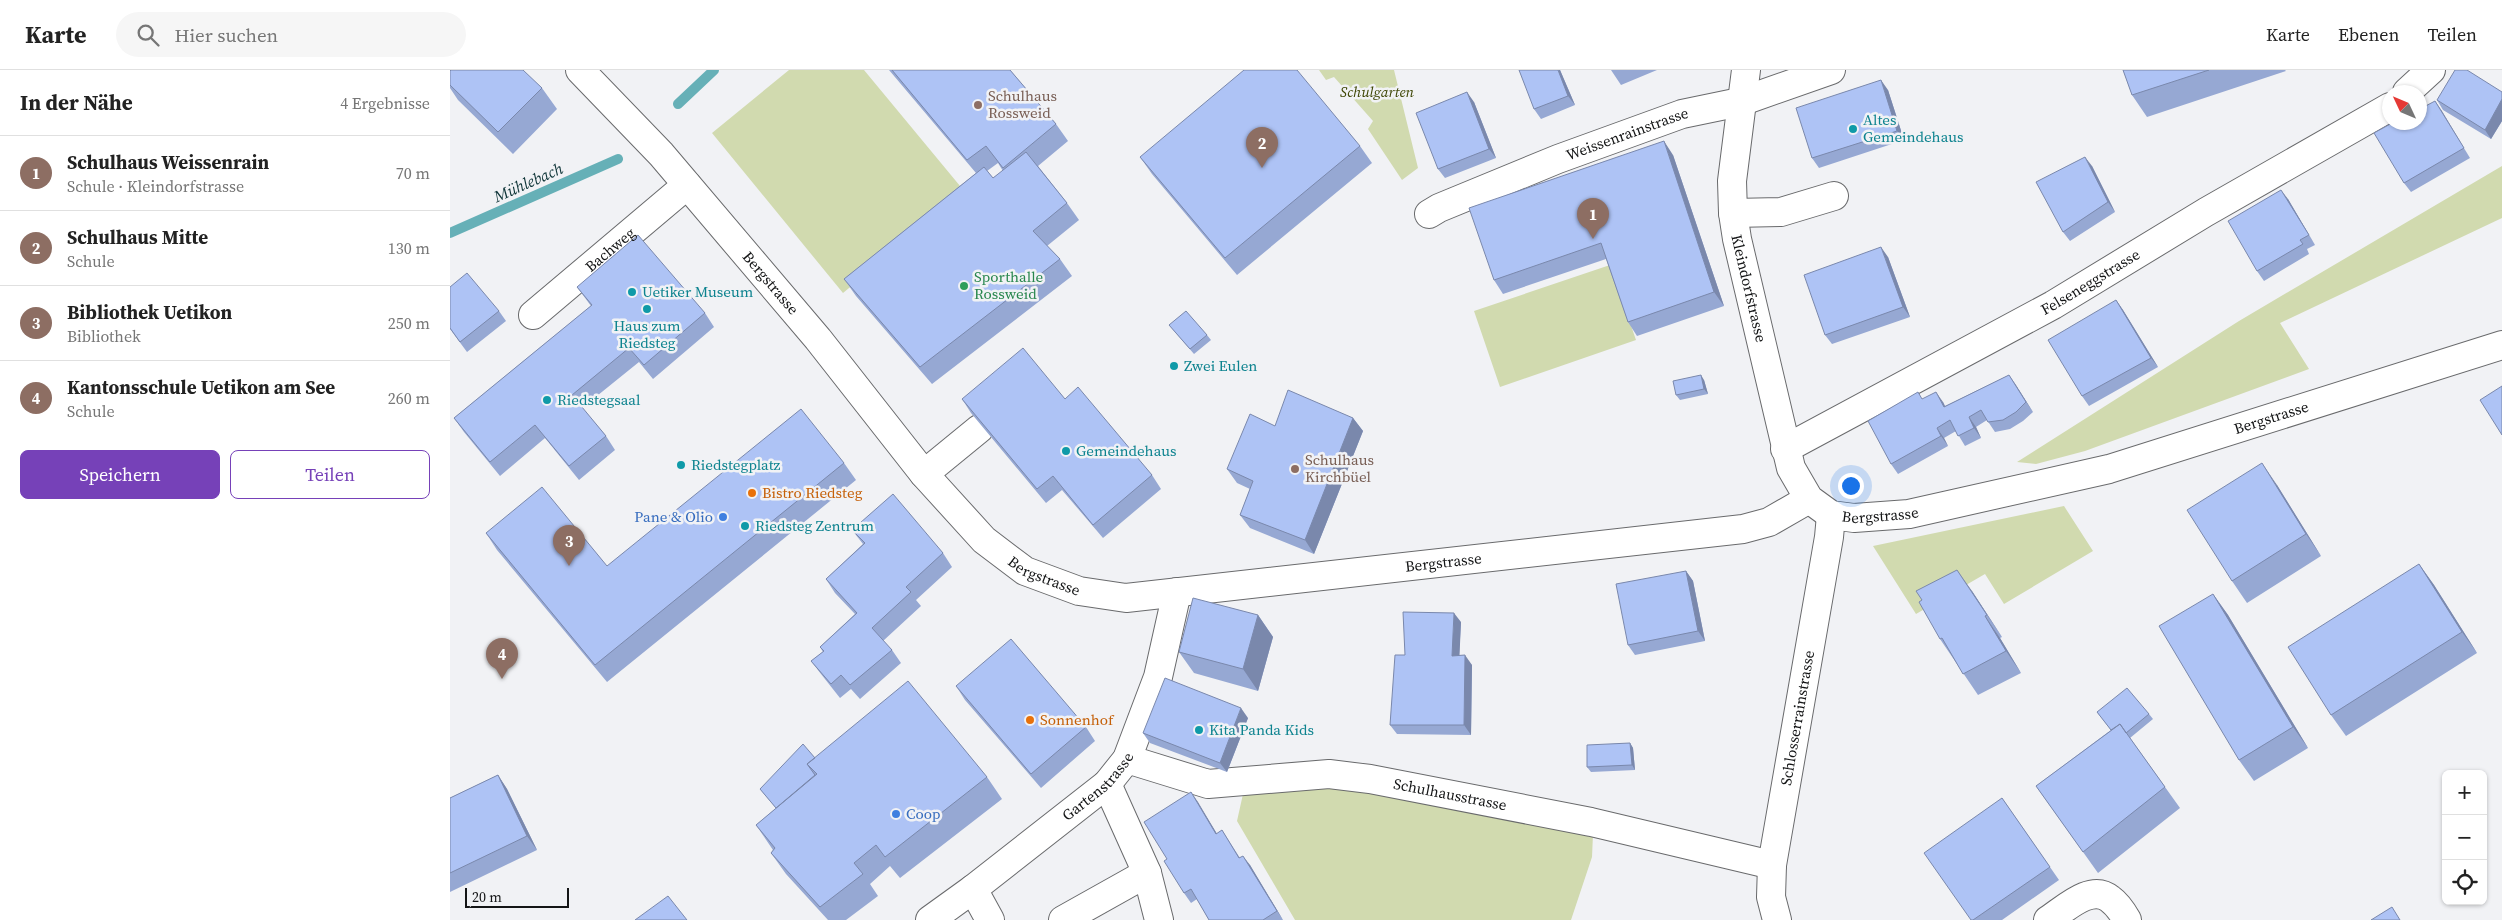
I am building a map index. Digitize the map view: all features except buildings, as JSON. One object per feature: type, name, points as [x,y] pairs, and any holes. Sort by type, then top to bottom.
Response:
[{"type":"street","name":"Bergstrasse","points":[[580,70],[661,154],[688,185],[818,339],[924,474],[984,540],[1025,571],[1078,591],[1126,598],[1742,528],[1769,522],[1809,499],[1831,515],[1854,518],[1909,514],[2109,470],[2502,345]]},
{"type":"street","name":"Kleindorfstrasse","points":[[1746,70],[1740,102],[1732,181],[1733,213],[1737,239],[1785,448],[1792,468],[1809,499]]},
{"type":"street","name":"Weissenrainstrasse","points":[[1429,214],[1439,208],[1558,159],[1682,114],[1740,102],[1830,70]]},
{"type":"street","points":[[2415,85],[2431,70]]},
{"type":"street","name":"Felseneggstrasse","points":[[1785,448],[2053,305],[2206,212],[2382,112]]},
{"type":"street","name":"Bachweg","points":[[533,315],[688,185]]},
{"type":"street","points":[[1733,213],[1781,212],[1834,196]]},
{"type":"street","points":[[924,474],[979,429]]},
{"type":"street","name":"Schlosserrainstrasse","points":[[1777,920],[1771,897],[1772,865],[1829,537],[1831,515]]},
{"type":"street","name":"Gartenstrasse","points":[[930,920],[973,889],[1107,784],[1127,760],[1158,676],[1177,592]]},
{"type":"street","name":"Schulhausstrasse","points":[[1127,760],[1208,784],[1329,774],[1370,779],[1591,822],[1772,865]]},
{"type":"street","points":[[1107,784],[1147,873],[1159,920]]},
{"type":"street","points":[[1063,920],[1147,873]]},
{"type":"street","points":[[973,889],[990,920]]},
{"type":"street","points":[[2048,920],[2080,899],[2094,894],[2110,898],[2128,920]]},
{"type":"green space","points":[[789,70],[864,70],[965,192],[843,293],[712,133]]},
{"type":"green space","name":"Schulgarten","points":[[1319,70],[1394,70],[1418,168],[1402,180],[1368,129],[1373,121],[1334,77],[1326,80]]},
{"type":"green space","points":[[2502,166],[2502,218],[2280,323],[2309,369],[2085,451],[2036,464],[2017,462],[2239,321]]},
{"type":"green space","points":[[1610,265],[1636,340],[1500,387],[1474,311]]},
{"type":"green space","points":[[2064,506],[2093,551],[2004,604],[1985,574],[1916,614],[1873,546]]},
{"type":"green space","points":[[1320,785],[1372,789],[1593,834],[1592,857],[1571,920],[1295,920],[1237,821],[1243,794]]},
{"type":"waterway","name":"Mühlebach","points":[[678,104],[714,70]]},
{"type":"waterway","name":"Mühlebach","points":[[450,233],[618,159]]},
{"type":"place","name":"Schulhaus Rossweid","points":[[978,105]]},
{"type":"place","name":"Altes Gemeindehaus","points":[[1853,129]]},
{"type":"place","name":"Schulhaus Mitte","points":[[1262,168]]},
{"type":"place","name":"Schulhaus Weissenrain","points":[[1593,239]]},
{"type":"place","name":"Sporthalle Rossweid","points":[[964,286]]},
{"type":"place","name":"Uetiker Museum","points":[[632,292]]},
{"type":"place","name":"Haus zum Riedsteg","points":[[647,309]]},
{"type":"place","name":"Zwei Eulen","points":[[1174,366]]},
{"type":"place","name":"Riedstegsaal","points":[[547,400]]},
{"type":"place","name":"Gemeindehaus","points":[[1066,451]]},
{"type":"place","name":"Riedstegplatz","points":[[681,465]]},
{"type":"place","name":"Schulhaus Kirchbüel","points":[[1295,469]]},
{"type":"place","name":"Bistro Riedsteg","points":[[752,493]]},
{"type":"place","name":"Pane & Olio","points":[[723,517]]},
{"type":"place","name":"Riedsteg Zentrum","points":[[745,526]]},
{"type":"place","name":"Bibliothek Uetikon","points":[[569,566]]},
{"type":"place","name":"Kantonsschule Uetikon am See","points":[[502,679]]},
{"type":"place","name":"Sonnenhof","points":[[1030,720]]},
{"type":"place","name":"Kita Panda Kids","points":[[1199,730]]},
{"type":"place","name":"Coop","points":[[896,814]]}]
